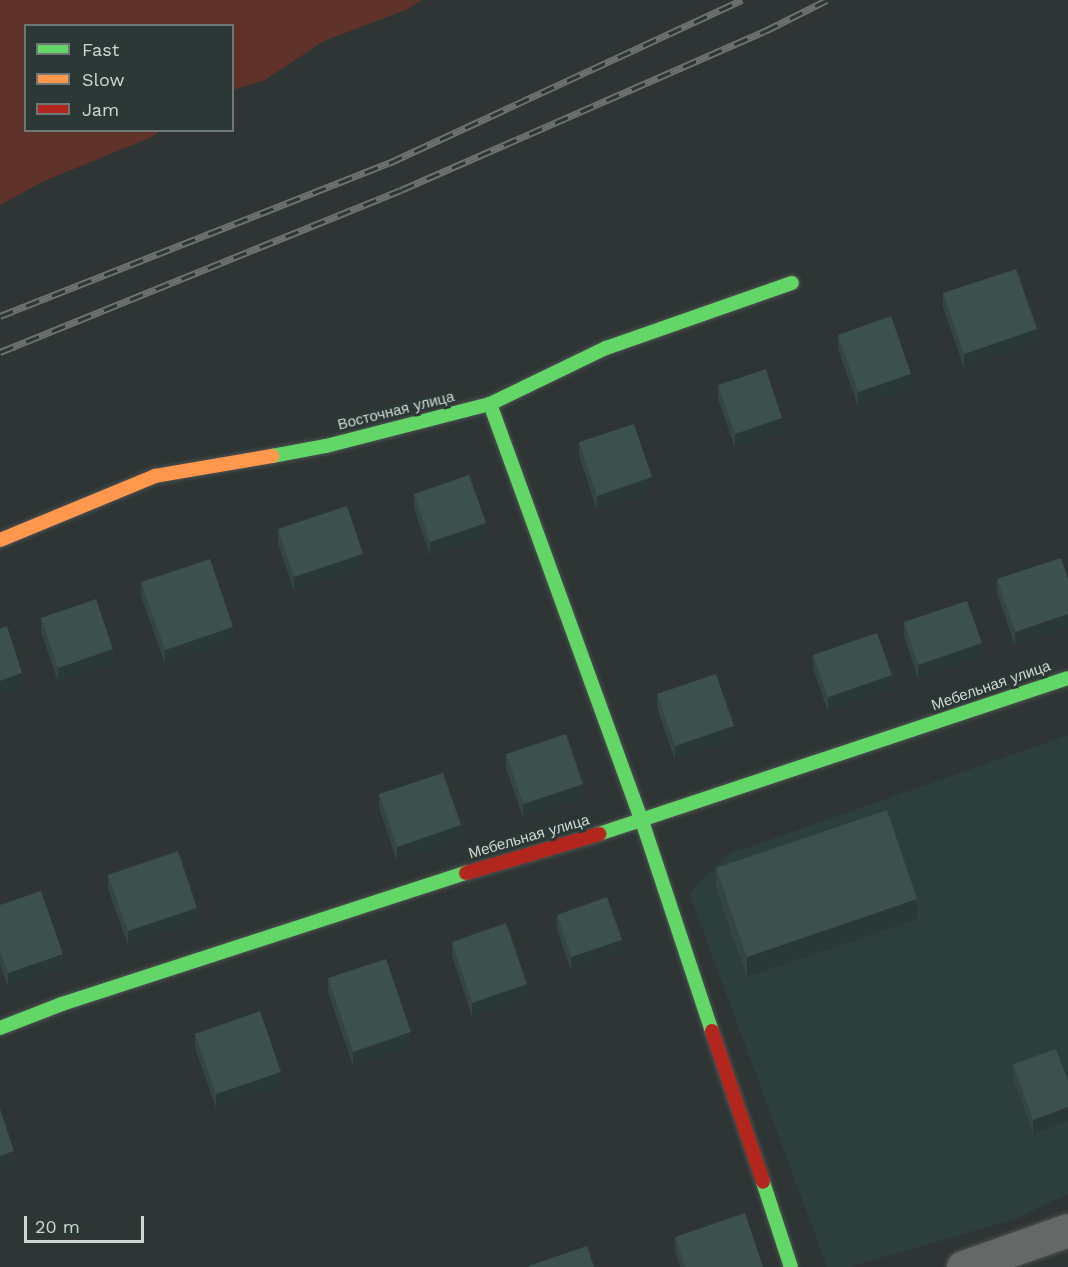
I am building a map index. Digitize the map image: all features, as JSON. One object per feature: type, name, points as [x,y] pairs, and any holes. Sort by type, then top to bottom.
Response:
[{"type":"street","name":"Восточная улица","points":[[0,540],[154,476],[326,447],[490,404],[606,348],[792,283]]},
{"type":"street","points":[[490,404],[540,548],[642,821],[791,1267]]},
{"type":"street","name":"Мебельная улица","points":[[0,1028],[62,1004],[447,878],[642,821],[1068,678]]},
{"type":"street","points":[[963,1267],[1068,1230]]},
{"type":"shaded area","points":[[0,0],[422,0],[408,9],[324,41],[265,80],[234,90],[234,24],[24,24],[24,132],[159,132],[150,138],[44,181],[0,205]]},
{"type":"shaded area","points":[[1068,735],[1068,1194],[1015,1219],[850,1267],[827,1267],[689,893],[729,854]]},
{"type":"building","points":[[1016,269],[1037,329],[964,354],[943,293]]},
{"type":"building","points":[[891,316],[911,374],[858,392],[838,335]]},
{"type":"building","points":[[766,369],[782,418],[735,434],[718,385]]},
{"type":"building","points":[[634,424],[652,477],[597,496],[579,442]]},
{"type":"building","points":[[469,475],[486,523],[430,542],[414,494]]},
{"type":"building","points":[[347,506],[363,554],[294,577],[278,529]]},
{"type":"building","points":[[1061,558],[1068,579],[1068,614],[1015,632],[997,579]]},
{"type":"building","points":[[210,559],[233,627],[165,650],[141,582]]},
{"type":"building","points":[[96,599],[113,649],[58,668],[41,618]]},
{"type":"building","points":[[967,601],[982,643],[918,665],[904,622]]},
{"type":"building","points":[[7,626],[22,673],[0,681],[0,629]]},
{"type":"building","points":[[877,633],[892,675],[828,697],[813,655]]},
{"type":"building","points":[[716,674],[734,726],[675,746],[657,694]]},
{"type":"building","points":[[566,734],[583,784],[523,804],[506,754]]},
{"type":"building","points":[[443,773],[461,825],[397,847],[379,794]]},
{"type":"building","points":[[887,810],[917,899],[747,957],[716,868]]},
{"type":"building","points":[[178,851],[197,908],[128,931],[108,875]]},
{"type":"building","points":[[41,891],[63,954],[8,973],[0,951],[0,905]]},
{"type":"building","points":[[607,897],[622,940],[571,957],[557,915]]},
{"type":"building","points":[[506,923],[527,984],[472,1003],[452,942]]},
{"type":"building","points":[[386,959],[411,1032],[353,1052],[328,978]]},
{"type":"building","points":[[260,1011],[281,1072],[216,1094],[195,1034]]},
{"type":"building","points":[[1056,1049],[1068,1081],[1068,1107],[1033,1120],[1013,1064]]},
{"type":"building","points":[[0,1109],[14,1151],[0,1156]]},
{"type":"building","points":[[745,1213],[763,1267],[685,1267],[675,1237]]},
{"type":"building","points":[[587,1246],[594,1267],[528,1266]]},
{"type":"railway","points":[[0,316],[389,163],[742,0]]},
{"type":"railway","points":[[0,352],[401,190],[765,31],[827,0]]},
{"type":"traffic: fast","points":[[272,456],[326,446],[490,404],[606,348],[792,283]]},
{"type":"traffic: fast","points":[[490,404],[642,821],[712,1031]]},
{"type":"traffic: fast","points":[[599,834],[1068,678]]},
{"type":"traffic: fast","points":[[0,1028],[62,1004],[466,873]]},
{"type":"traffic: fast","points":[[763,1182],[791,1267]]},
{"type":"traffic: slow","points":[[0,540],[155,476],[272,456]]},
{"type":"traffic: jam","points":[[466,873],[599,834]]},
{"type":"traffic: jam","points":[[712,1031],[763,1182]]}]
